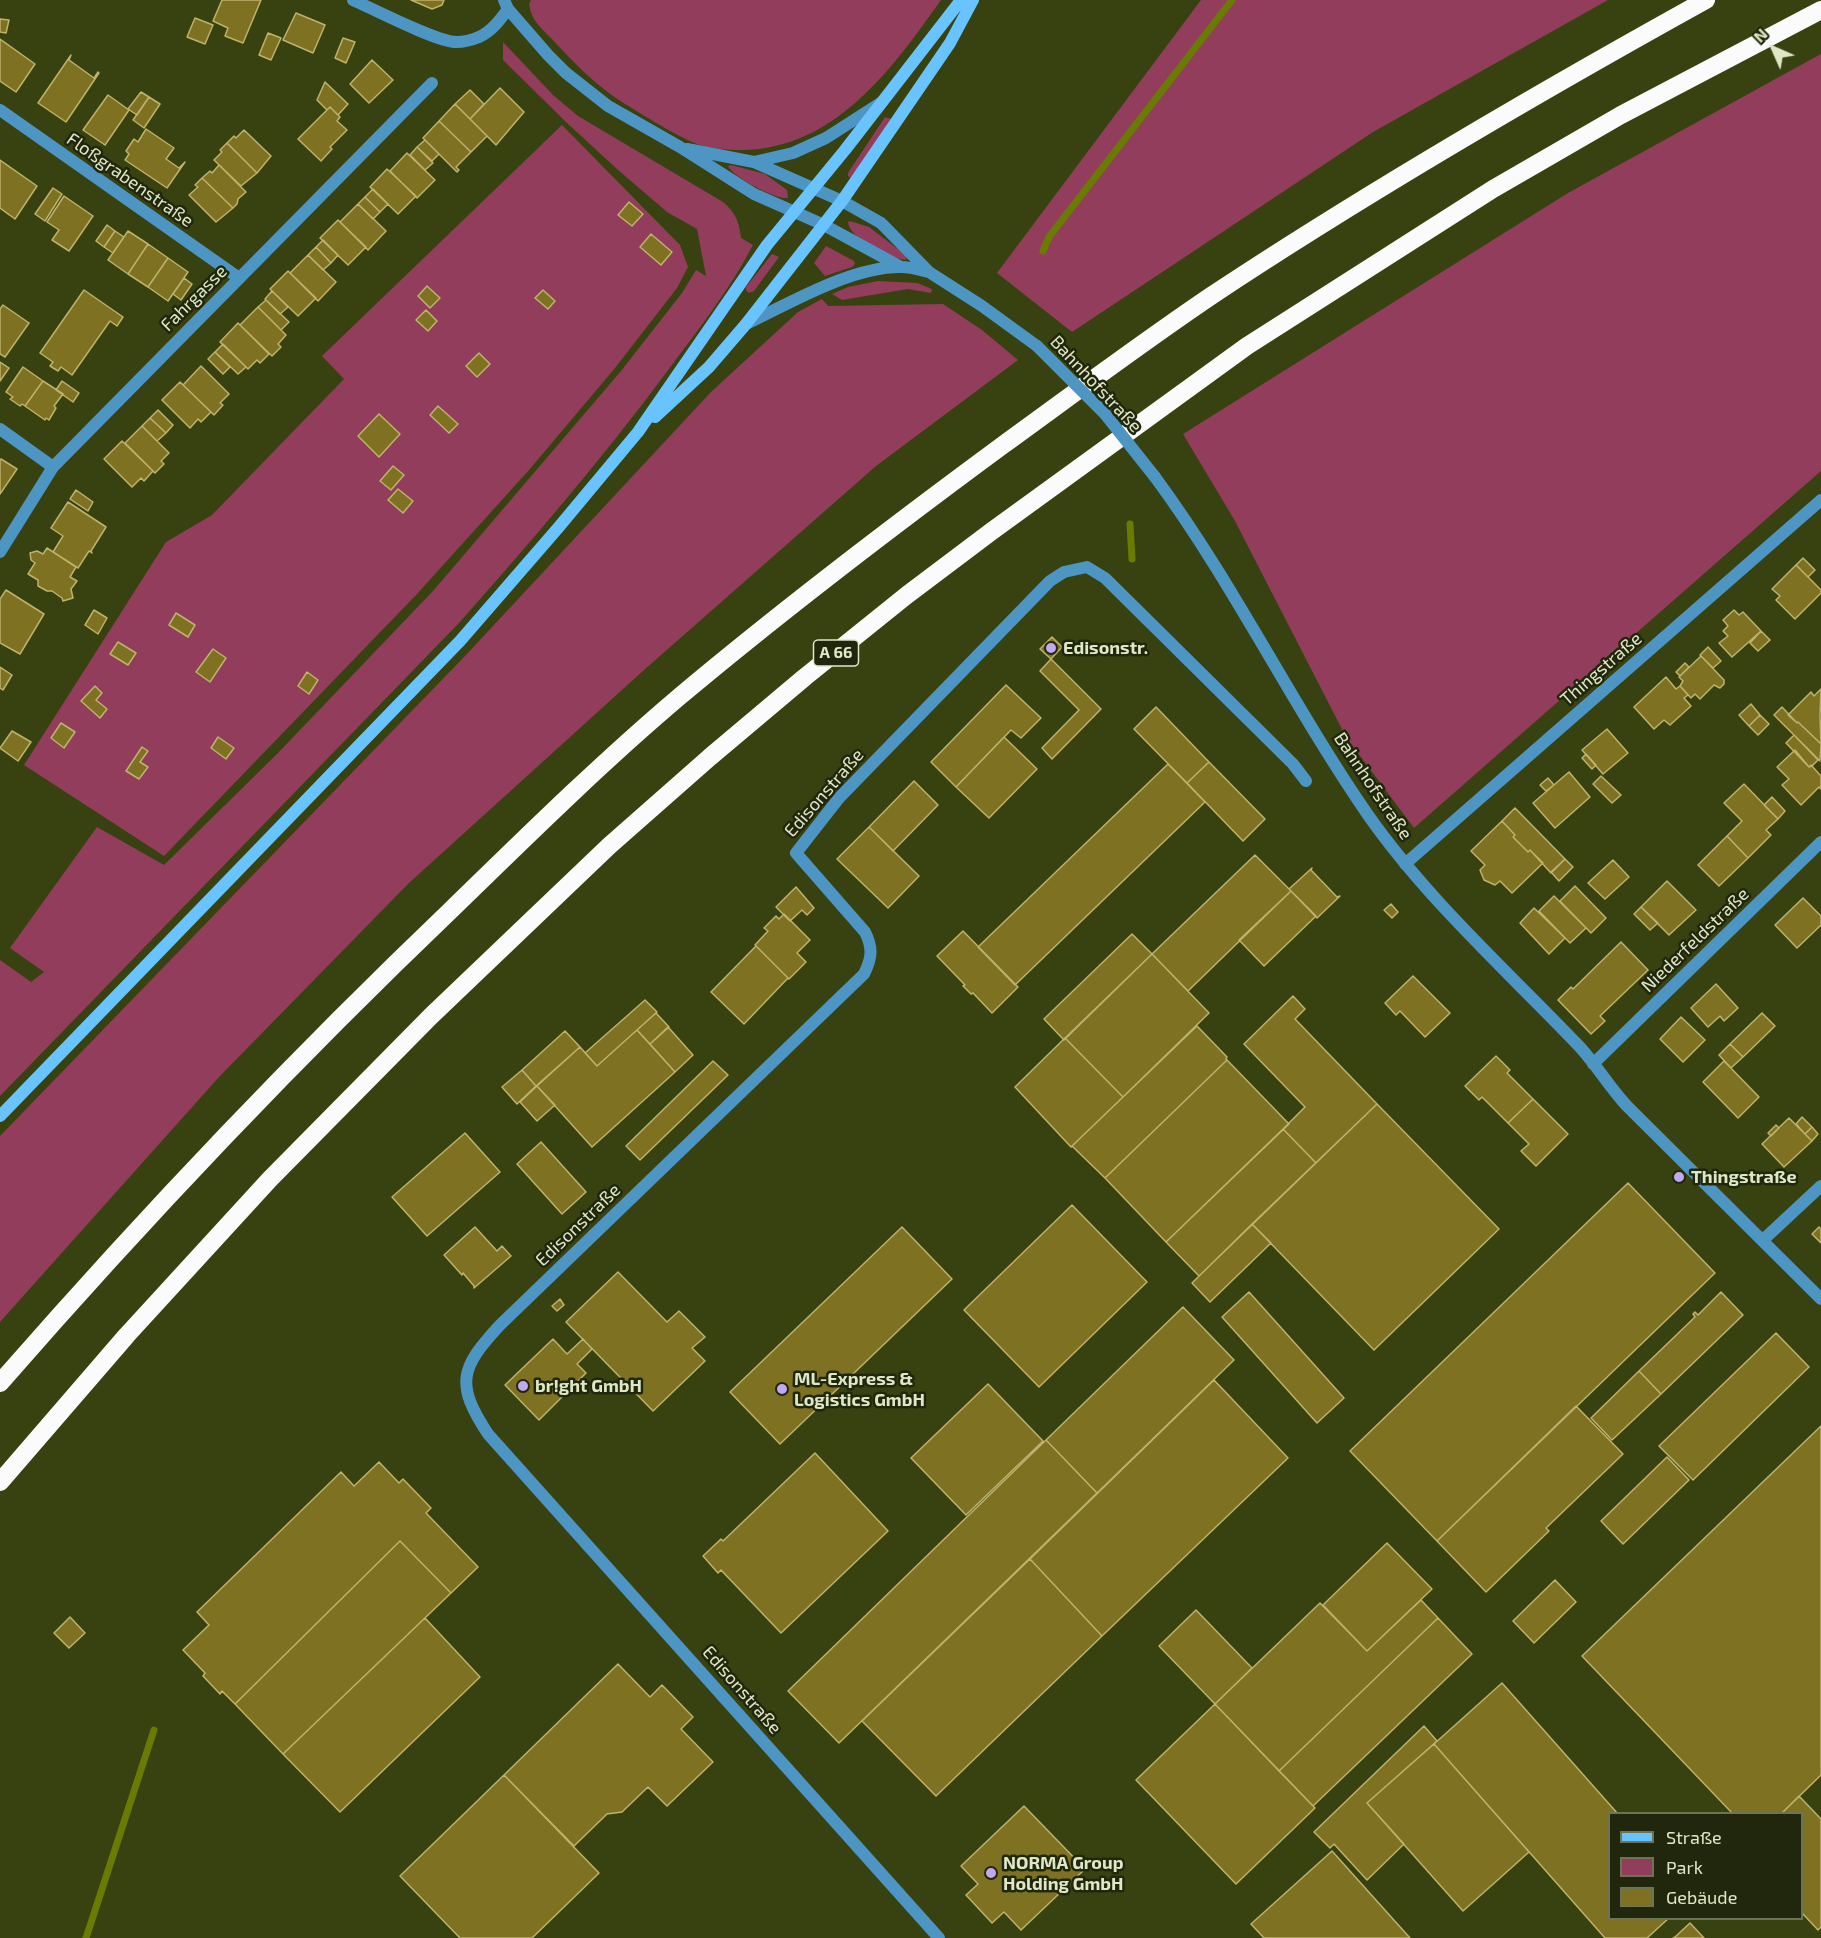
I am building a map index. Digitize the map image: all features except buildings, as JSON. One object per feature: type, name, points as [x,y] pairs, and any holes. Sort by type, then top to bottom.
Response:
[{"type":"highway","points":[[0,1383],[137,1228],[364,993],[558,806],[675,701],[762,629],[867,546],[1120,359],[1208,298],[1456,142],[1706,0]]},
{"type":"highway","name":"A 66","points":[[0,1482],[127,1335],[270,1179],[431,1016],[609,846],[805,677],[907,595],[1088,460],[1247,346],[1493,189],[1621,115],[1821,10]]},
{"type":"main road","points":[[0,1116],[460,641],[638,432],[767,245],[885,100],[961,0]]},
{"type":"main road","points":[[638,432],[709,367],[824,225],[950,43],[974,0]]},
{"type":"street","name":"Bahnhofstraße","points":[[353,0],[454,42],[476,38],[494,28],[506,4],[548,55],[589,93],[624,116],[680,147],[754,194],[824,225],[901,267],[929,272]]},
{"type":"street","name":"Fahrgasse","points":[[0,552],[53,467],[432,83]]},
{"type":"street","name":"Bahnhofstraße","points":[[754,162],[794,153],[826,138],[885,100]]},
{"type":"street","name":"Floßgrabenstraße","points":[[0,110],[239,278]]},
{"type":"street","name":"Bahnhofstraße","points":[[680,147],[754,162],[842,201],[880,224],[929,272],[982,306],[1037,346],[1105,414],[1155,477],[1197,537],[1367,813],[1405,864],[1578,1045],[1611,1090],[1627,1107],[1821,1299]]},
{"type":"street","name":"Bahnhofstraße","points":[[746,324],[824,286],[866,273],[901,267]]},
{"type":"street","points":[[0,429],[53,467]]},
{"type":"street","name":"Thingstraße","points":[[1405,864],[1821,500]]},
{"type":"street","name":"Edisonstraße","points":[[939,1938],[488,1434],[465,1388],[469,1364],[483,1343],[500,1325],[864,974],[872,953],[865,932],[795,853],[839,798],[1050,581],[1064,572],[1087,567],[1105,578],[1293,764],[1306,781]]},
{"type":"street","name":"Niederfeldstraße","points":[[1593,1064],[1821,842]]},
{"type":"street","points":[[1763,1240],[1821,1186]]},
{"type":"green space","points":[[531,0],[941,0],[881,78],[833,120],[805,136],[775,146],[742,150],[713,148],[697,144],[670,131],[604,90],[539,26],[531,11],[529,4]]},
{"type":"green space","points":[[1201,0],[1608,0],[1373,132],[1072,332],[997,273]]},
{"type":"green space","points":[[503,42],[553,95],[578,116],[723,202],[736,218],[741,238],[753,245],[712,311],[641,405],[513,562],[459,623],[0,1096],[0,960],[31,982],[44,972],[10,948],[97,827],[164,865],[277,754],[433,591],[621,371],[682,293],[696,270],[706,276],[697,229],[667,212],[567,123],[503,60]]},
{"type":"green space","points":[[1821,54],[1821,471],[1414,828],[1346,737],[1235,521],[1183,434],[1568,193]]},
{"type":"green space","points":[[885,117],[891,119],[891,122],[851,178],[848,173]]},
{"type":"green space","points":[[562,125],[680,245],[688,267],[677,288],[615,368],[529,470],[417,594],[164,856],[24,765],[166,542],[212,515],[344,379],[322,356]]},
{"type":"green space","points":[[728,166],[765,174],[787,190],[788,198],[765,192],[746,181],[732,171]]},
{"type":"green space","points":[[848,222],[869,227],[907,256],[906,260],[881,252],[863,241],[850,228]]},
{"type":"green space","points":[[826,246],[854,261],[855,264],[825,276],[814,263]]},
{"type":"green space","points":[[772,254],[779,257],[754,291],[749,293],[746,287]]},
{"type":"green space","points":[[878,281],[917,283],[932,289],[931,293],[908,289],[842,300],[832,294],[848,287]]},
{"type":"green space","points":[[822,299],[828,306],[943,304],[982,330],[1018,360],[876,466],[644,670],[409,883],[219,1077],[0,1322],[0,1136],[466,655],[711,392],[798,312]]},
{"type":"waterway","points":[[1043,251],[1049,237],[1232,0]]},
{"type":"waterway","points":[[1130,524],[1132,559]]},
{"type":"waterway","points":[[86,1938],[154,1730]]},
{"type":"place","name":"Edisonstr.","points":[[1051,648]]},
{"type":"place","name":"Thingstraße","points":[[1679,1177]]},
{"type":"place","name":"br!ght GmbH","points":[[523,1386]]},
{"type":"place","name":"ML-Express & Logistics GmbH","points":[[782,1389]]},
{"type":"place","name":"NORMA Group Holding GmbH","points":[[991,1873]]}]
